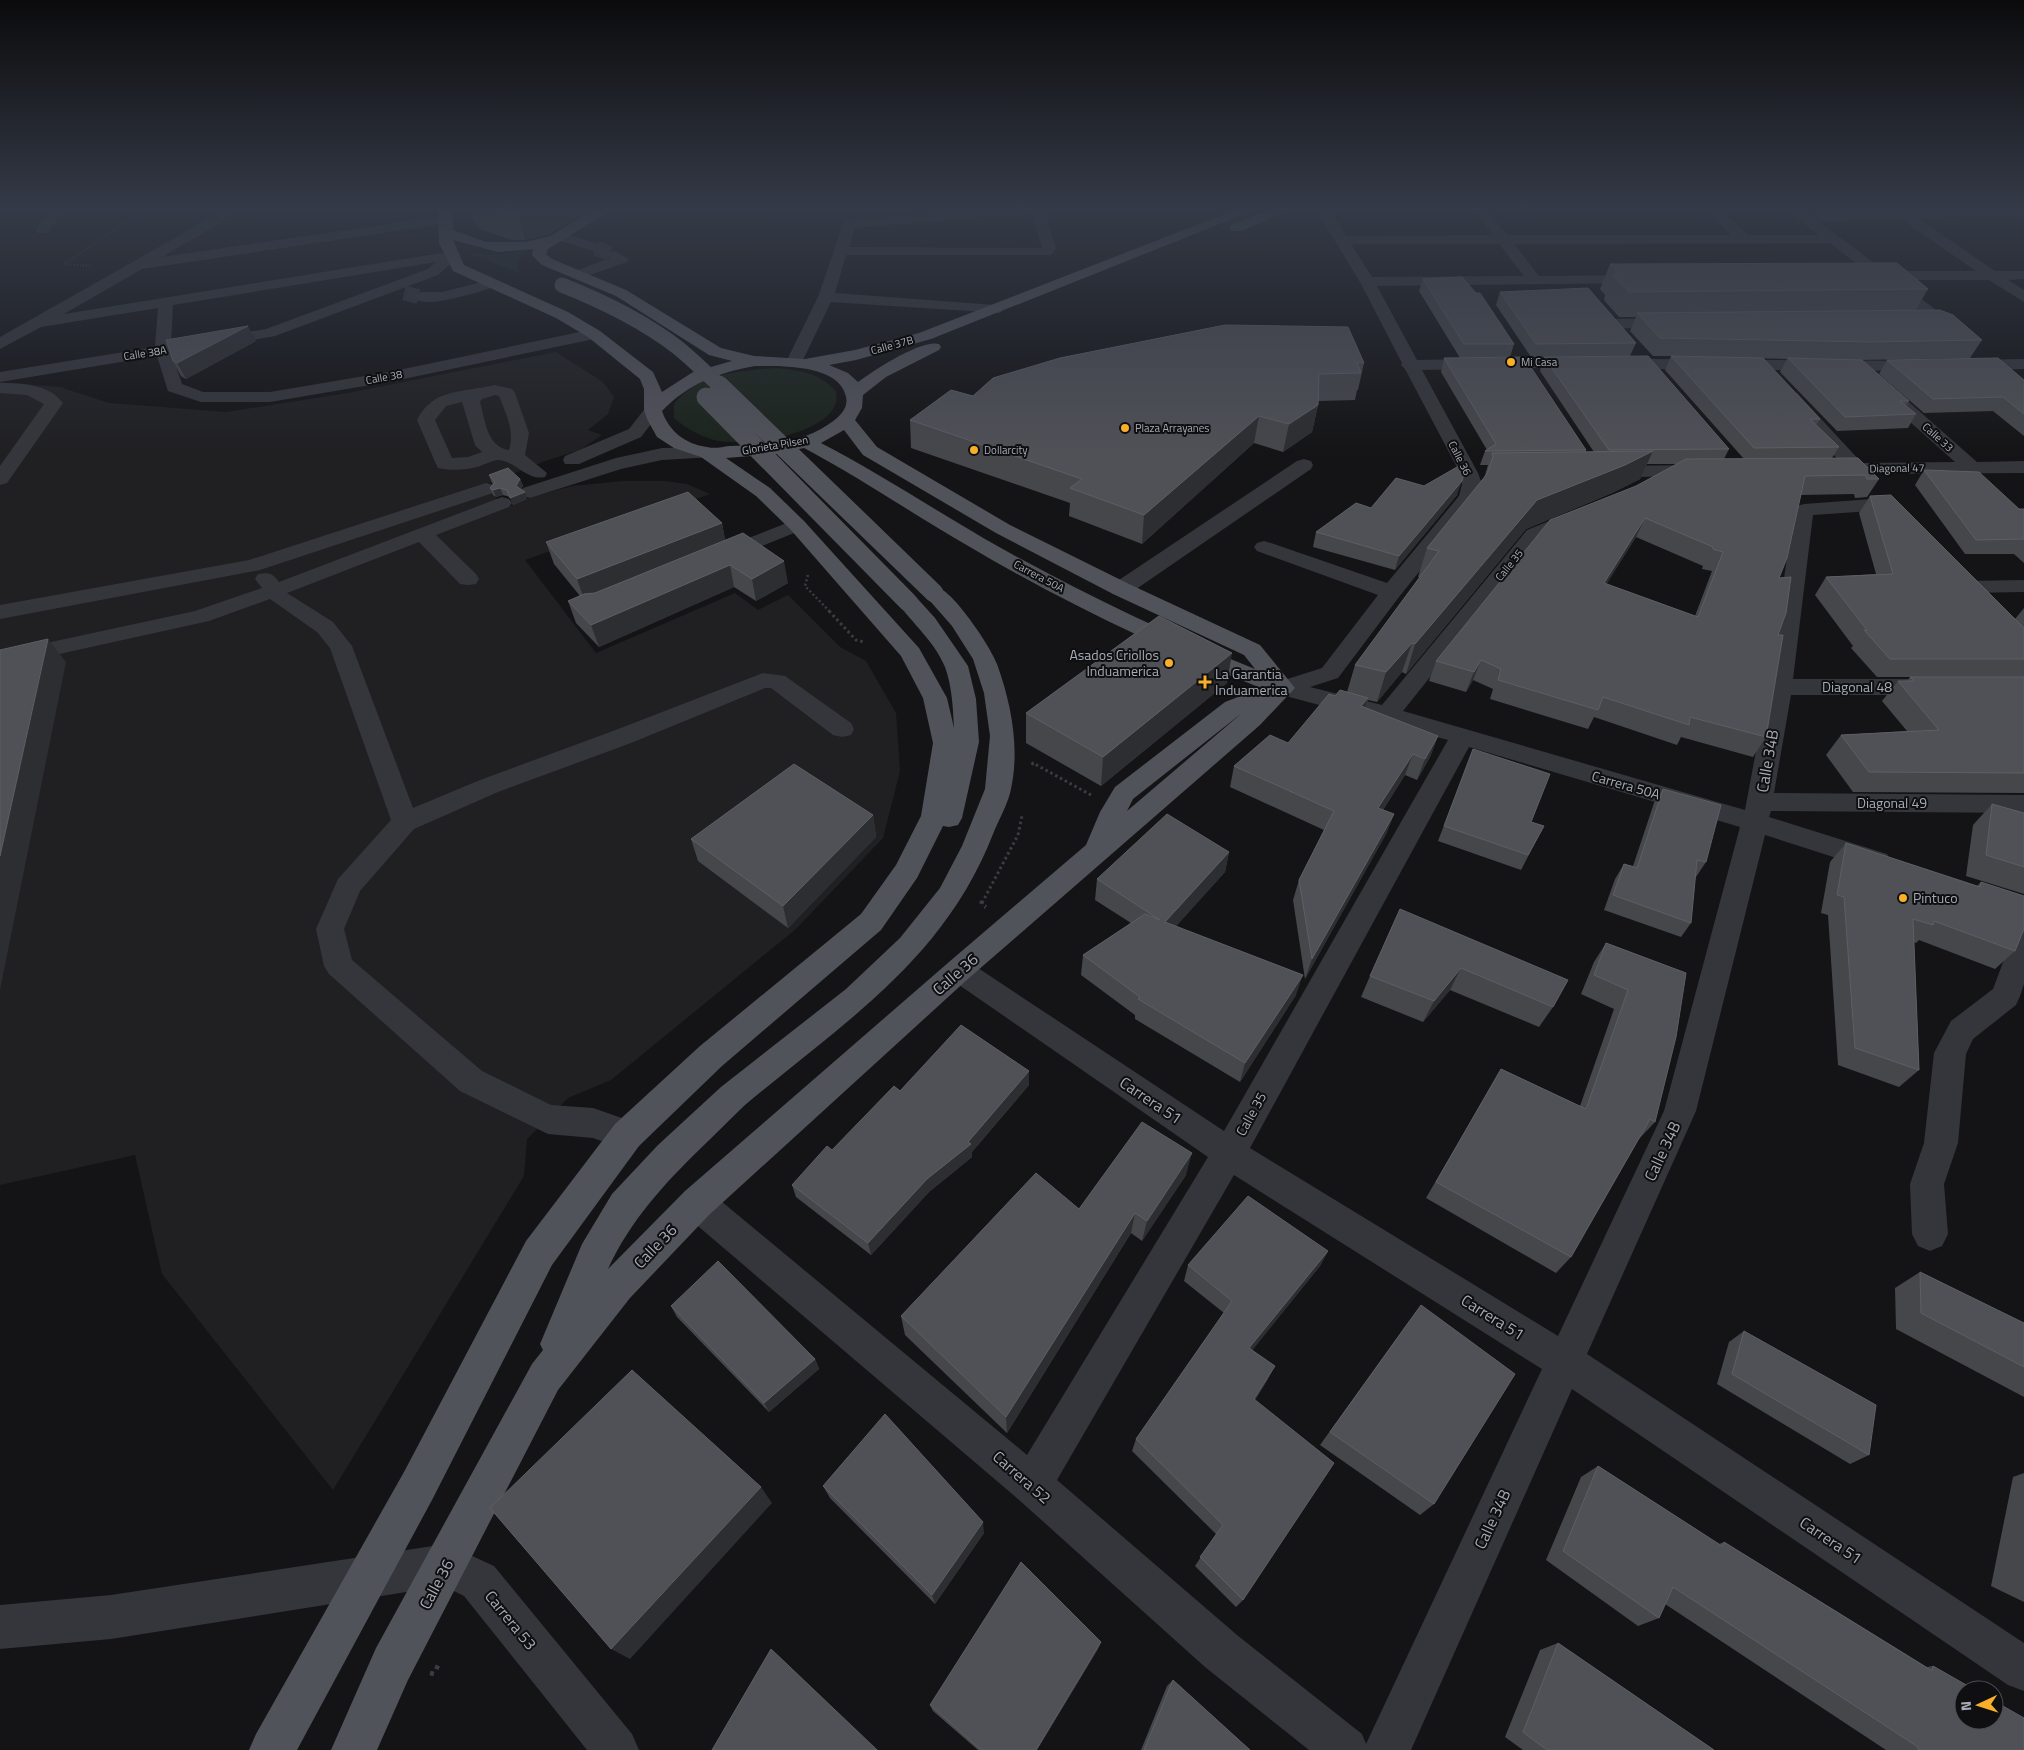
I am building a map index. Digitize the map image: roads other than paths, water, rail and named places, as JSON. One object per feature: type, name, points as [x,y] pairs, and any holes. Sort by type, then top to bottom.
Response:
[{"type":"main road","points":[[503,290],[562,315],[594,334],[647,376],[653,389],[653,410]]},
{"type":"main road","points":[[545,1377],[595,1256],[624,1206],[670,1156],[732,1097],[857,998],[910,946],[950,895],[975,846],[998,789],[1002,736],[996,693],[984,659],[961,622],[921,597],[660,354],[631,333],[557,290]]},
{"type":"main road","points":[[560,290],[604,302],[647,326],[677,347],[733,398],[921,597],[927,623],[956,666],[964,699],[967,742],[951,814],[934,845],[907,871]]},
{"type":"main road","points":[[613,290],[715,352],[755,361],[801,362],[830,370],[846,380],[855,393],[856,404],[846,420]]},
{"type":"main road","name":"Calle 37B","points":[[801,362],[856,355],[916,338],[1046,290]]},
{"type":"main road","name":"Calle 37B","points":[[855,393],[880,373],[944,341],[1076,290]]},
{"type":"main road","points":[[653,410],[671,391],[697,375],[755,361]]},
{"type":"main road","name":"Glorieta Pilsen","points":[[653,410],[659,428],[675,441],[707,453],[743,452],[806,442],[825,434],[846,420]]},
{"type":"main road","name":"Carrera 50A","points":[[846,420],[870,451],[889,464],[1002,529],[1121,589],[1252,650],[1283,688]]},
{"type":"main road","name":"Carrera 50A","points":[[806,442],[841,460],[882,487],[1044,580],[1229,668],[1283,688]]},
{"type":"main road","points":[[272,1750],[422,1478],[540,1253],[627,1134],[711,1056],[871,922],[907,871],[934,816],[944,743],[935,698],[911,653],[787,529],[763,492],[707,453]]},
{"type":"main road","name":"Calle 36","points":[[354,1750],[392,1664],[545,1377],[616,1285],[697,1202],[959,970],[1251,719],[1283,688]]},
{"type":"street","points":[[0,344],[96,290]]},
{"type":"street","points":[[36,323],[237,290]]},
{"type":"street","points":[[386,290],[404,293]]},
{"type":"street","name":"Calle 38A","points":[[0,377],[269,332],[386,290]]},
{"type":"street","points":[[421,297],[442,297],[469,290]]},
{"type":"street","points":[[801,362],[828,290]]},
{"type":"street","name":"Calle 36","points":[[1283,688],[1330,673],[1391,592],[1469,497],[1472,484],[1469,473],[1409,365],[1371,290]]},
{"type":"street","points":[[1475,290],[1481,298]]},
{"type":"street","points":[[1583,290],[1587,295]]},
{"type":"street","points":[[1900,290],[2017,380]]},
{"type":"street","points":[[2013,290],[2024,297]]},
{"type":"street","points":[[826,297],[995,310]]},
{"type":"street","points":[[163,350],[166,301]]},
{"type":"street","points":[[1600,309],[1623,337]]},
{"type":"street","points":[[1911,322],[1940,321]]},
{"type":"street","points":[[1612,324],[1682,323]]},
{"type":"street","name":"Calle 38","points":[[163,350],[174,387],[201,398],[270,397],[394,376],[594,334]]},
{"type":"street","points":[[1514,347],[1535,379]]},
{"type":"street","points":[[1409,365],[1525,363],[1640,357],[1762,366],[1858,367],[2024,364]]},
{"type":"street","points":[[1640,357],[1658,378]]},
{"type":"street","points":[[1762,366],[1858,469]]},
{"type":"street","name":"Calle 33","points":[[1858,367],[1972,467]]},
{"type":"street","points":[[0,388],[29,388],[46,395],[54,403],[0,479]]},
{"type":"street","points":[[515,457],[521,446],[522,435],[506,393],[495,390],[450,398],[431,409],[426,420],[445,464],[470,463],[495,454],[515,457],[543,479]]},
{"type":"street","points":[[475,395],[471,402],[484,445],[495,454]]},
{"type":"street","points":[[530,492],[543,479],[635,433],[653,410]]},
{"type":"street","points":[[515,480],[543,479],[662,454],[707,453]]},
{"type":"street","points":[[1121,589],[1304,465]]},
{"type":"street","points":[[2005,467],[2024,483]]},
{"type":"street","name":"Diagonal 47","points":[[1810,470],[2024,467]]},
{"type":"street","name":"Calle 34B","points":[[1387,1750],[1680,1112],[1757,812],[1780,687],[1804,510],[1893,511],[1858,469]]},
{"type":"street","points":[[1592,470],[1721,471]]},
{"type":"street","points":[[1637,490],[1672,471]]},
{"type":"street","points":[[1469,473],[1489,473]]},
{"type":"street","points":[[0,612],[253,566],[494,496],[422,533],[276,590],[201,616],[0,660]]},
{"type":"street","name":"Calle 35","points":[[1387,714],[1534,534],[1594,510]]},
{"type":"street","points":[[701,564],[787,529]]},
{"type":"street","points":[[422,533],[468,579]]},
{"type":"street","points":[[1264,547],[1391,592]]},
{"type":"street","points":[[253,566],[276,590],[280,598],[324,628],[341,646],[405,822]]},
{"type":"street","points":[[1985,607],[1959,580],[2024,586]]},
{"type":"street","points":[[627,1134],[593,1123],[548,1119],[470,1081],[339,966],[330,929],[348,886],[405,822],[489,786],[622,737],[762,680],[778,681],[842,729]]},
{"type":"street","name":"Diagonal 48","points":[[1780,687],[1956,687]]},
{"type":"street","name":"Carrera 50A","points":[[1283,688],[1387,714],[1462,737],[1757,812],[1903,869]]},
{"type":"street","name":"Calle 35","points":[[1032,1485],[1229,1153],[1462,737]]},
{"type":"street","name":"Diagonal 49","points":[[1757,812],[2024,804]]},
{"type":"street","points":[[1930,1234],[1927,1184],[1941,1142],[1950,1053],[1962,1030],[2005,996],[2024,941]]},
{"type":"street","name":"Carrera 51","points":[[959,970],[1229,1153],[1564,1361],[2024,1669]]},
{"type":"street","name":"Carrera 52","points":[[697,1202],[1032,1485],[1221,1651],[1346,1750]]},
{"type":"street","points":[[0,1627],[111,1617],[446,1565]]},
{"type":"street","name":"Carrera 53","points":[[446,1565],[479,1581],[616,1750]]},
{"type":"tunnel","points":[[404,293],[421,297]]},
{"type":"place","name":"Mi Casa","points":[[1511,362]]},
{"type":"place","name":"Plaza Arrayanes","points":[[1125,428]]},
{"type":"place","name":"Dollarcity","points":[[974,450]]},
{"type":"place","name":"Asados Criollos Induamerica","points":[[1169,663]]},
{"type":"place","name":"La Garantia Induamerica","points":[[1205,682]]},
{"type":"place","name":"Pintuco","points":[[1903,898]]}]
